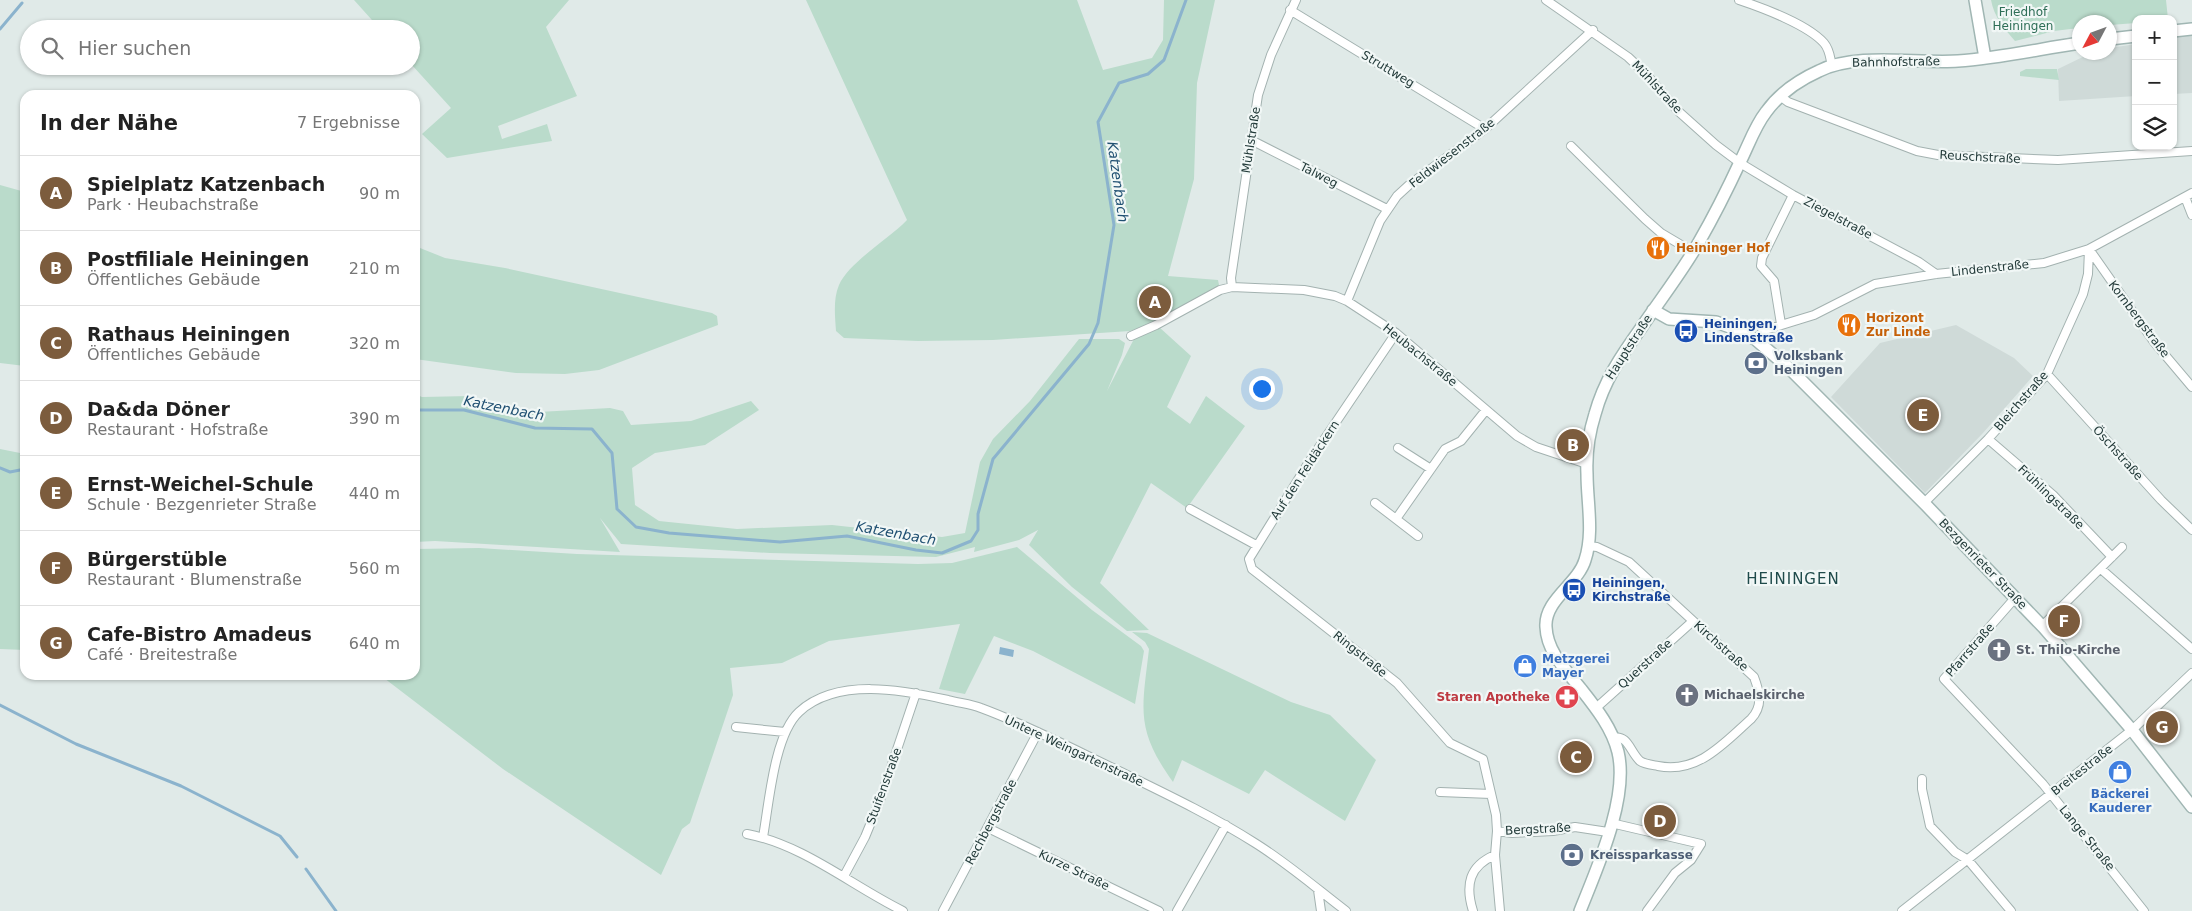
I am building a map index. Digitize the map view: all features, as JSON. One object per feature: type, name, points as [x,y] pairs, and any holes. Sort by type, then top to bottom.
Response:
[{"type":"main road","points":[[1975,0],[1985,58]]},
{"type":"main road","points":[[2177,31],[2192,29]]},
{"type":"main road","points":[[2117,38],[2132,36]]},
{"type":"main road","name":"Bahnhofstraße","points":[[1653,310],[1693,252],[1740,163],[1757,124],[1780,96],[1811,75],[1832,66],[1870,61],[1917,62],[1985,58],[2072,44]]},
{"type":"main road","points":[[1653,310],[1675,320],[1716,322],[1755,339]]},
{"type":"main road","name":"Hauptstraße","points":[[1580,911],[1610,828],[1618,796],[1621,773],[1617,751],[1612,738],[1596,708],[1553,653],[1545,623],[1548,612],[1554,603],[1582,568],[1588,546],[1587,464],[1590,434],[1599,398],[1611,371],[1653,310]]},
{"type":"main road","name":"Bezgenrieter Straße","points":[[1755,339],[1790,369],[1924,503],[2042,626],[2132,730],[2192,807]]},
{"type":"street","name":"Mühlstraße","points":[[1232,287],[1231,278],[1258,96],[1271,55],[1296,0]]},
{"type":"street","name":"Mühlstraße","points":[[1546,0],[1593,30],[1628,57],[1678,110],[1716,145],[1740,163]]},
{"type":"street","points":[[1739,0],[1774,13],[1819,38],[1829,52],[1832,66]]},
{"type":"street","name":"Struttweg","points":[[1290,10],[1485,129]]},
{"type":"street","name":"Feldwiesenstraße","points":[[1347,301],[1387,209],[1409,185],[1485,129],[1593,30]]},
{"type":"street","name":"Reuschstraße","points":[[1780,96],[1788,102],[1917,151],[1938,155],[2058,160],[2192,150]]},
{"type":"street","name":"Talweg","points":[[1251,140],[1387,209]]},
{"type":"street","points":[[1571,146],[1661,233],[1693,252]]},
{"type":"street","name":"Ziegelstraße","points":[[1740,163],[1793,195],[1919,262],[1936,274]]},
{"type":"street","points":[[1781,324],[1774,281],[1760,266],[1793,195]]},
{"type":"street","points":[[2188,195],[2192,215]]},
{"type":"street","name":"Lindenstraße","points":[[1755,339],[1765,330],[1814,315],[1875,284],[1936,274],[2044,263],[2088,249],[2188,195]]},
{"type":"street","name":"Bleichstraße","points":[[1924,503],[1988,439],[2047,374],[2083,294],[2088,274],[2088,249]]},
{"type":"street","name":"Kornbergstraße","points":[[2088,249],[2154,342],[2192,387]]},
{"type":"street","name":"Heubachstraße","points":[[1131,336],[1156,325],[1220,290],[1232,287],[1304,290],[1347,301],[1396,333],[1517,436],[1536,447],[1587,464]]},
{"type":"street","name":"Auf den Feldäckern","points":[[1256,545],[1396,333]]},
{"type":"street","name":"Öschstraße","points":[[2047,374],[2161,500],[2192,530]]},
{"type":"street","points":[[1396,519],[1445,449],[1461,441],[1486,410]]},
{"type":"street","name":"Frühlingstraße","points":[[1988,439],[2053,495],[2112,557]]},
{"type":"street","points":[[1398,448],[1431,469]]},
{"type":"street","points":[[1375,503],[1418,536]]},
{"type":"street","points":[[1190,509],[1256,545]]},
{"type":"street","name":"Ringstraße","points":[[1256,545],[1249,558],[1252,569],[1397,683],[1450,743],[1483,759]]},
{"type":"street","name":"Kirchstraße","points":[[1588,546],[1597,547],[1629,562],[1754,677],[1760,697],[1757,712],[1703,760],[1677,767],[1662,767],[1641,762],[1623,739],[1618,737],[1612,738]]},
{"type":"street","points":[[2042,626],[2122,547]]},
{"type":"street","points":[[2101,569],[2192,649]]},
{"type":"street","name":"Pfarrstraße","points":[[1965,702],[1944,679],[2015,598]]},
{"type":"street","name":"Querstraße","points":[[1596,708],[1693,621]]},
{"type":"street","name":"Breitestraße","points":[[1902,911],[2132,730],[2192,673]]},
{"type":"street","name":"Untere Weingartenstraße","points":[[763,837],[778,752],[785,732],[799,712],[819,699],[863,690],[889,689],[979,707],[1038,732],[1164,793],[1226,825],[1257,844],[1346,911]]},
{"type":"street","name":"Stuifenstraße","points":[[844,876],[865,837],[879,803],[916,693]]},
{"type":"street","name":"Lange Straße","points":[[1965,702],[2052,794],[2144,911]]},
{"type":"street","points":[[736,727],[785,732]]},
{"type":"street","name":"Rechbergstraße","points":[[943,911],[1038,732]]},
{"type":"street","name":"Bergstraße","points":[[1483,759],[1497,831],[1495,855],[1500,911]]},
{"type":"street","points":[[1922,778],[1922,789],[1930,826],[1955,852],[1968,860],[2011,911]]},
{"type":"street","points":[[1440,792],[1491,794]]},
{"type":"street","points":[[1177,911],[1226,825]]},
{"type":"street","name":"Bergstraße","points":[[1497,831],[1512,833],[1553,831],[1575,827],[1610,828],[1701,844],[1691,860],[1675,873],[1647,911]]},
{"type":"street","name":"Kurze Straße","points":[[988,828],[1159,911]]},
{"type":"street","points":[[747,834],[770,839],[844,876],[900,910]]},
{"type":"street","points":[[1473,911],[1469,895],[1470,881],[1476,867],[1484,860],[1495,855]]},
{"type":"street","points":[[1318,890],[1321,911]]},
{"type":"shaded area","points":[[2192,34],[2192,93],[2177,94],[2177,36]]},
{"type":"shaded area","points":[[2132,45],[2132,96],[2059,101],[2058,69],[2077,60],[2117,60],[2117,47]]},
{"type":"shaded area","points":[[1956,325],[2014,358],[2033,376],[1983,433],[1925,493],[1831,397],[1880,343]]},
{"type":"green space","points":[[354,0],[569,0],[546,27],[577,96],[498,126],[502,139],[547,124],[552,141],[447,158],[422,134],[451,108],[420,74],[420,20],[372,20]]},
{"type":"green space","points":[[806,0],[1077,0],[1103,70],[1152,58],[1163,40],[1164,0],[1215,0],[1197,83],[1194,179],[1168,276],[1218,280],[1220,290],[1155,322],[1130,331],[993,340],[918,341],[844,338],[836,331],[835,302],[839,285],[844,276],[860,259],[907,220]]},
{"type":"green space","name":"Friedhof Heiningen","points":[[1991,0],[2166,0],[2168,15],[2132,15],[2132,23],[2117,24],[2117,15],[2072,15],[2072,29],[2054,31],[2015,41],[2003,27],[1992,6]]},
{"type":"green space","points":[[2026,69],[2057,69],[2059,80],[2020,76],[2020,72]]},
{"type":"green space","points":[[0,185],[20,191],[20,365],[0,363]]},
{"type":"green space","points":[[420,248],[445,258],[505,268],[712,313],[717,316],[718,325],[599,370],[565,374],[516,373],[420,360]]},
{"type":"green space","points":[[1159,327],[1191,356],[1167,407],[1190,424],[1206,396],[1245,426],[1187,508],[1151,483],[1100,583],[1149,630],[1127,631],[1072,587],[1029,545],[1038,530],[1019,540],[974,552],[975,547],[936,557],[770,553],[621,544],[600,518],[620,552],[435,541],[420,542],[420,396],[470,396],[521,413],[610,408],[623,411],[631,425],[691,421],[751,401],[759,410],[705,445],[655,453],[632,468],[635,505],[659,521],[737,529],[832,525],[942,537],[965,533],[980,462],[993,439],[1030,401],[1079,339],[1119,339],[1125,343],[1107,391],[1134,339]]},
{"type":"green space","points":[[0,449],[20,453],[20,650],[0,649]]},
{"type":"green space","points":[[1017,547],[1092,610],[1141,646],[1144,651],[1135,704],[1033,651],[994,636],[965,694],[939,689],[960,624],[829,641],[782,663],[730,668],[733,695],[690,823],[682,829],[661,875],[503,769],[387,680],[420,680],[420,549],[479,548],[577,554],[918,564],[952,563]]},
{"type":"green space","points":[[1132,632],[1147,633],[1291,702],[1330,715],[1376,760],[1345,821],[1265,770],[1249,794],[1182,760],[1173,782],[1161,764],[1147,733],[1143,704],[1149,649],[1145,642]]},
{"type":"water","points":[[1000,647],[1014,650],[1013,657],[999,654]]},
{"type":"waterway","name":"Katzenbach","points":[[420,410],[464,410],[535,428],[592,429],[612,453],[617,509],[636,527],[669,533],[780,542],[847,536],[916,550],[942,553],[971,541],[978,530],[978,514],[993,459],[1089,344],[1098,323],[1114,225],[1098,122],[1119,83],[1148,74],[1164,60],[1186,0]]},
{"type":"waterway","points":[[0,29],[22,3]]},
{"type":"waterway","name":"Katzenbach","points":[[0,468],[10,472],[20,470]]},
{"type":"waterway","points":[[0,705],[76,744],[181,786],[280,836],[297,857]]},
{"type":"waterway","points":[[306,869],[336,911]]},
{"type":"place","name":"Heininger Hof","points":[[1658,248]]},
{"type":"place","name":"Spielplatz Katzenbach","points":[[1155,302]]},
{"type":"place","name":"Horizont Zur Linde","points":[[1849,325]]},
{"type":"place","name":"Heiningen, Lindenstraße","points":[[1686,331]]},
{"type":"place","name":"Volksbank Heiningen","points":[[1756,363]]},
{"type":"place","name":"Ernst-Weichel-Schule","points":[[1923,415]]},
{"type":"place","name":"Postfiliale Heiningen","points":[[1573,445]]},
{"type":"place","name":"Heiningen, Kirchstraße","points":[[1574,590]]},
{"type":"place","name":"Bürgerstüble","points":[[2064,621]]},
{"type":"place","name":"St. Thilo-Kirche","points":[[1999,650]]},
{"type":"place","name":"Metzgerei Mayer","points":[[1525,666]]},
{"type":"place","name":"Michaelskirche","points":[[1687,695]]},
{"type":"place","name":"Staren Apotheke","points":[[1567,697]]},
{"type":"place","name":"Cafe-Bistro Amadeus","points":[[2162,727]]},
{"type":"place","name":"Rathaus Heiningen","points":[[1576,757]]},
{"type":"place","name":"Bäckerei Kauderer","points":[[2120,772]]},
{"type":"place","name":"Da&da Döner","points":[[1660,821]]},
{"type":"place","name":"Kreissparkasse","points":[[1572,855]]},
{"type":"district","name":"HEININGEN","points":[[1793,579]]}]
